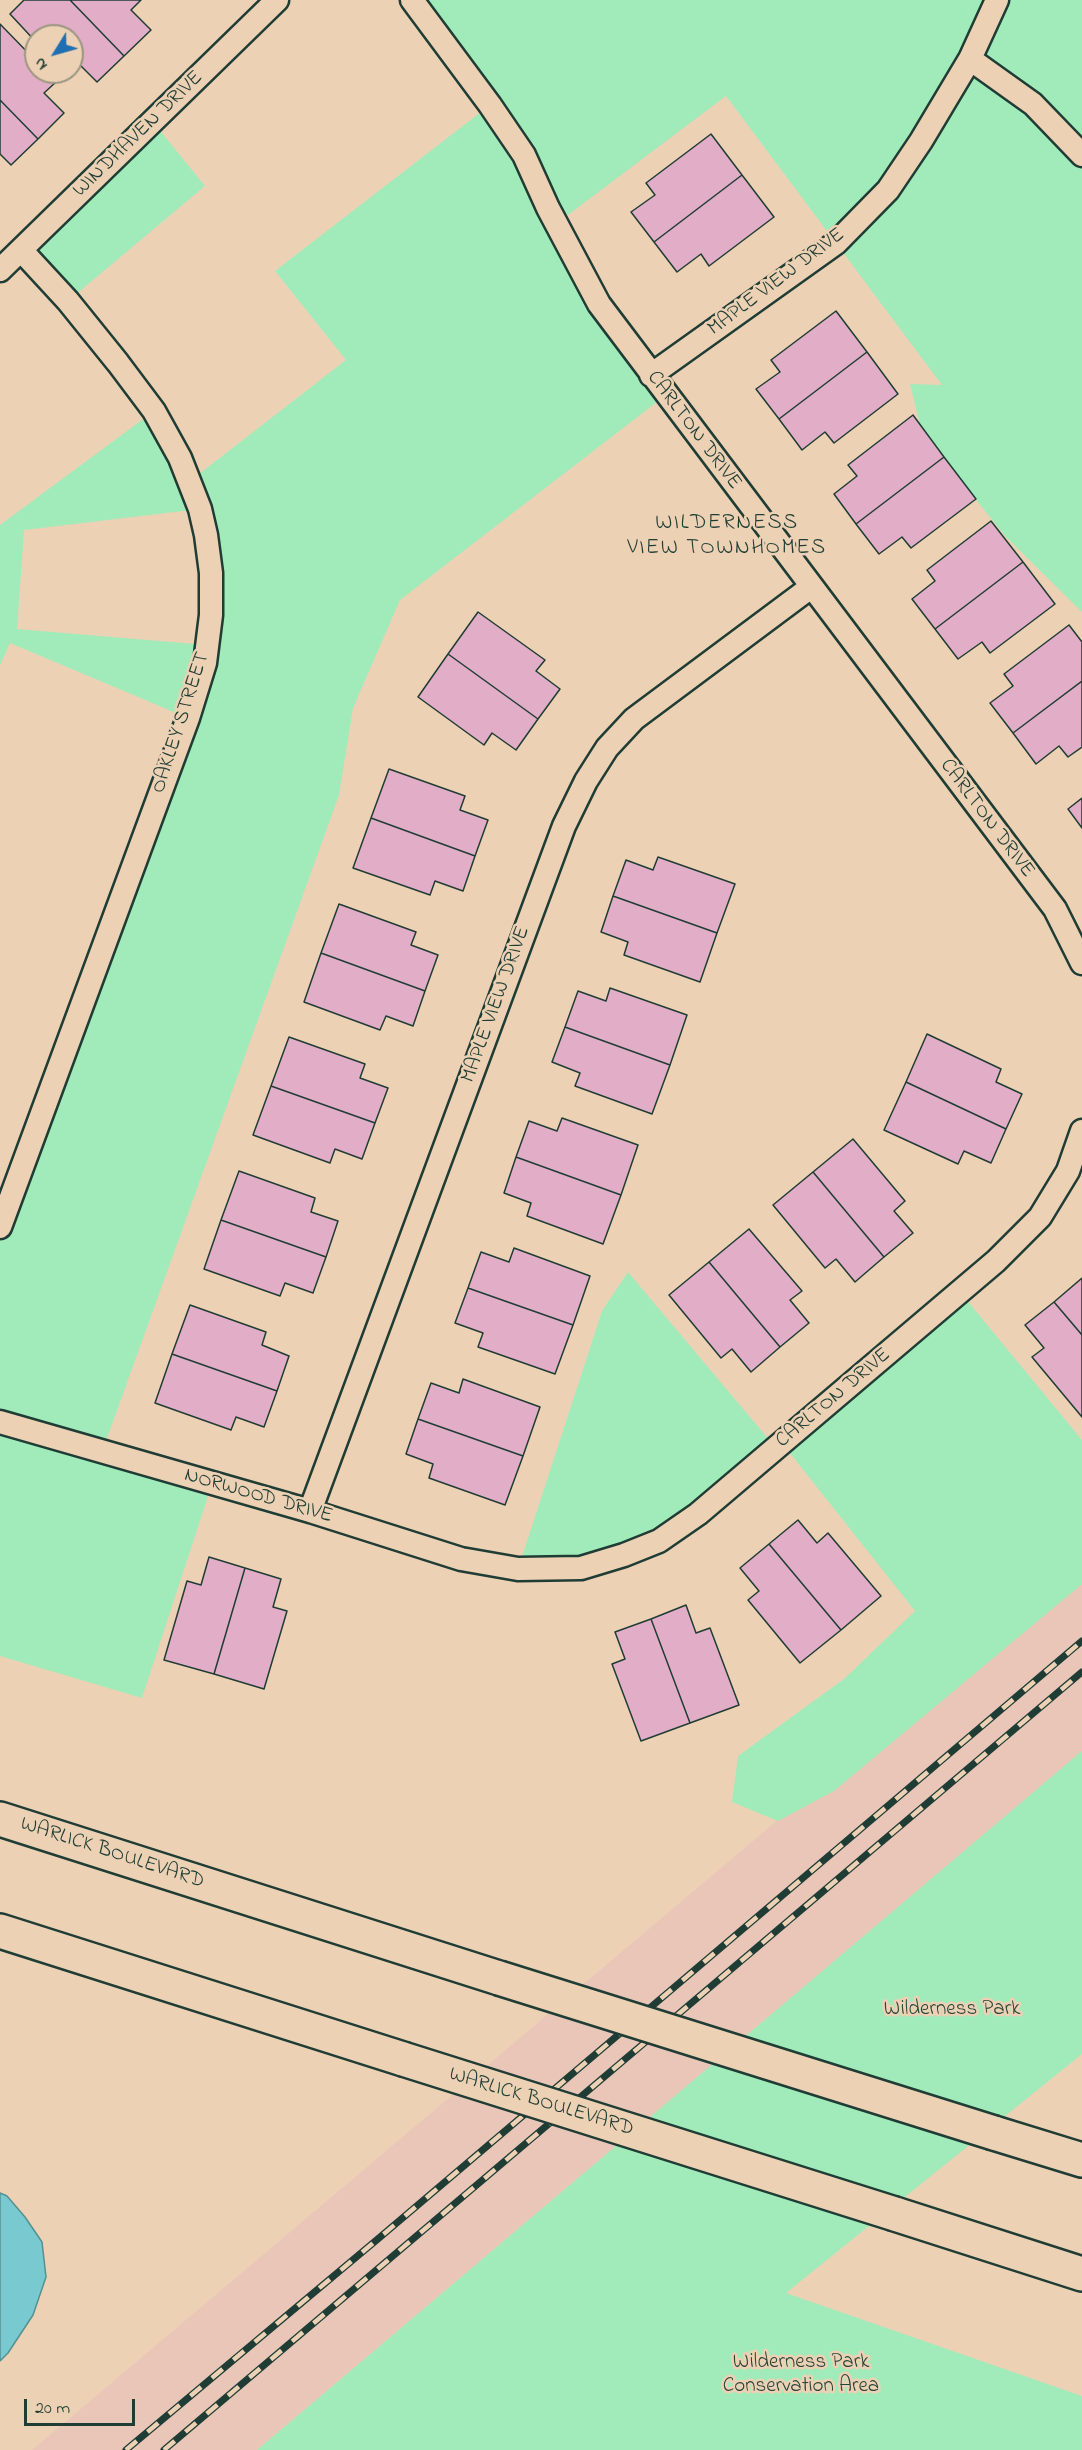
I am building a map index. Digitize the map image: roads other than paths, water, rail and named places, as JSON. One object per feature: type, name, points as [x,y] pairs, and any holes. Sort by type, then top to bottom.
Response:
[{"type":"main road","name":"WARLICK BOULEVARD","points":[[0,1819],[1082,2160]]},
{"type":"main road","name":"WARLICK BOULEVARD","points":[[0,1931],[1082,2274]]},
{"type":"lane","name":"WINDHAVEN DRIVE","points":[[0,270],[278,0]]},
{"type":"lane","name":"CARLTON DRIVE","points":[[412,0],[524,155],[548,208],[599,304],[810,587],[1055,909],[1082,963]]},
{"type":"lane","name":"MAPLE VIEW DRIVE","points":[[651,375],[836,243],[888,190],[921,141],[970,58],[997,0]]},
{"type":"lane","points":[[970,58],[1033,104],[1082,155]]},
{"type":"lane","name":"OAKLEY STREET","points":[[0,1227],[188,718],[206,663],[211,615],[211,573],[206,535],[200,509],[180,458],[154,411],[118,363],[68,301],[21,250]]},
{"type":"lane","name":"MAPLE VIEW DRIVE","points":[[310,1511],[564,826],[586,782],[607,748],[634,719],[810,587]]},
{"type":"lane","name":"CARLTON DRIVE","points":[[518,1569],[581,1568],[592,1565],[659,1540],[698,1514],[996,1261],[1040,1217],[1068,1171],[1082,1131]]},
{"type":"lane","name":"NORWOOD DRIVE","points":[[0,1422],[310,1511],[461,1559],[518,1569]]},
{"type":"water","points":[[0,2193],[7,2196],[25,2217],[42,2242],[46,2277],[33,2315],[8,2353],[0,2361]]},
{"type":"railway","points":[[126,2450],[1082,1641]]},
{"type":"railway","points":[[164,2450],[1082,1672]]},
{"type":"district","name":"WILDERNESS VIEW TOWNHOMES","points":[[727,536]]},
{"type":"park label","name":"Wilderness Park","points":[[952,2011]]},
{"type":"park label","name":"Wilderness Park Conservation Area","points":[[801,2376]]}]
